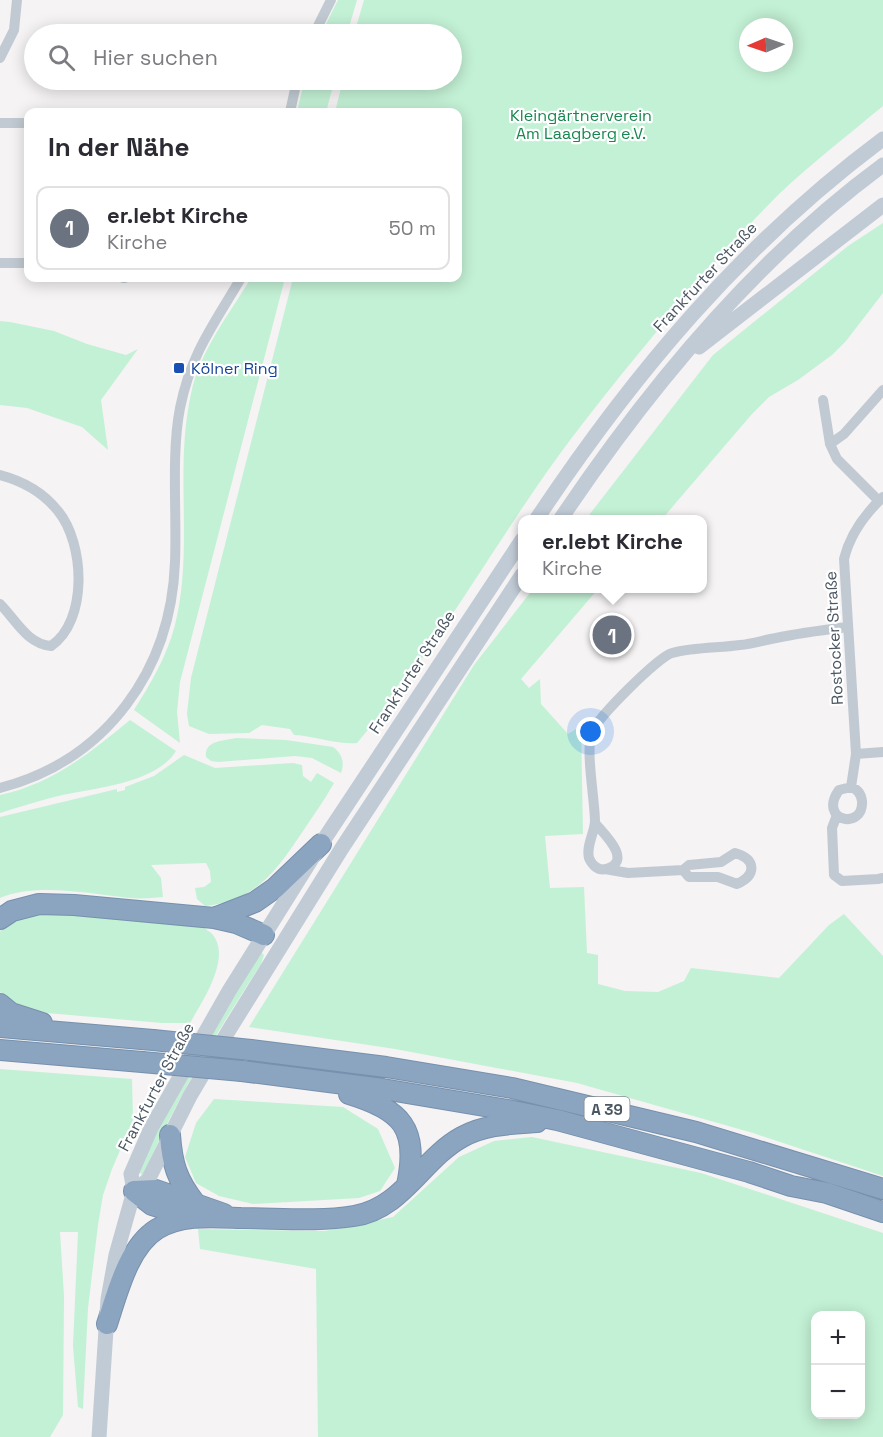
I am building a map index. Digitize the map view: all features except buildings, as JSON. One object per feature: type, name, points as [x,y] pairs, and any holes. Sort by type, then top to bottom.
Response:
[{"type":"highway","points":[[214,918],[255,902],[275,888],[321,844]]},
{"type":"highway","points":[[0,919],[12,911],[39,904],[74,904],[214,918],[236,923],[264,934]]},
{"type":"highway","points":[[0,1004],[11,1013],[73,1033]]},
{"type":"highway","name":"A 39","points":[[0,1027],[251,1050],[386,1067],[513,1088],[696,1132],[883,1189]]},
{"type":"highway","name":"A 39","points":[[0,1050],[291,1076],[395,1090],[508,1110],[558,1120],[749,1172],[790,1186],[827,1193],[883,1212]]},
{"type":"highway","points":[[291,1076],[375,1102],[400,1120],[408,1137],[411,1151],[407,1185]]},
{"type":"highway","points":[[134,1191],[156,1190],[194,1210],[232,1218],[307,1219],[355,1216],[380,1209],[398,1197],[407,1185],[460,1138],[480,1129],[558,1120]]},
{"type":"highway","points":[[170,1135],[172,1159],[194,1210]]},
{"type":"highway","points":[[106,1324],[125,1271],[141,1243],[155,1230],[194,1210]]},
{"type":"street","points":[[0,58],[14,30],[17,0]]},
{"type":"street","points":[[319,24],[331,0]]},
{"type":"street","points":[[291,108],[295,90]]},
{"type":"street","points":[[0,123],[24,123]]},
{"type":"street","name":"Frankfurter Straße","points":[[539,515],[609,416],[722,281],[811,196],[883,139]]},
{"type":"street","points":[[563,515],[626,427],[725,307],[822,213],[883,165]]},
{"type":"street","points":[[667,375],[706,341],[883,205]]},
{"type":"street","points":[[0,263],[24,263]]},
{"type":"street","points":[[0,788],[22,782],[60,765],[97,737],[122,712],[139,689],[161,645],[171,603],[176,563],[176,456],[179,410],[188,373],[202,341],[239,282]]},
{"type":"street","points":[[830,444],[844,434],[883,390]]},
{"type":"street","points":[[823,400],[830,444],[837,459],[881,499]]},
{"type":"street","points":[[0,475],[23,482],[60,513],[75,549],[79,572],[77,598],[72,618],[60,640],[51,646],[31,640],[0,604]]},
{"type":"street","name":"Rostocker Straße","points":[[837,815],[847,820],[854,818],[860,811],[862,803],[861,794],[851,787],[856,754],[844,559],[847,545],[865,517],[881,499]]},
{"type":"street","name":"Frankfurter Straße","points":[[518,546],[321,844],[172,1088],[131,1174],[134,1191],[148,1180],[207,1067],[280,945],[518,581]]},
{"type":"street","points":[[683,870],[689,877],[718,877],[737,884],[746,880],[752,870],[745,856],[735,853],[721,862],[689,865],[683,870],[628,873],[599,869],[594,866],[588,855],[595,823],[591,733],[599,719],[645,673],[670,653],[741,645],[848,627]]},
{"type":"street","points":[[856,754],[883,752]]},
{"type":"street","points":[[851,787],[845,786],[839,790],[833,801],[837,815],[832,828],[834,875],[842,881],[883,878]]},
{"type":"street","points":[[595,823],[616,849],[615,862],[612,867],[605,869]]},
{"type":"street","points":[[264,934],[280,945]]},
{"type":"street","points":[[99,1437],[108,1299],[116,1255],[134,1191]]},
{"type":"green space","points":[[338,0],[357,0],[350,24],[326,24]]},
{"type":"green space","name":"Kleingärtnerverein Am Laagberg e.V.","points":[[364,0],[883,0],[883,106],[779,194],[730,246],[653,336],[560,454],[426,653],[357,743],[342,743],[294,735],[290,729],[262,725],[249,733],[209,734],[189,726],[187,714],[191,678],[292,282],[462,282],[462,108],[336,108],[340,90],[462,90],[462,24],[357,24]]},
{"type":"green space","points":[[302,90],[332,90],[327,108],[298,108]]},
{"type":"green space","points":[[883,223],[883,293],[846,341],[832,355],[798,380],[769,397],[665,515],[589,515],[713,355],[848,246]]},
{"type":"green space","points":[[248,282],[284,282],[180,682],[177,712],[180,743],[134,710],[168,648],[175,625],[183,568],[183,480],[186,423],[195,378],[216,333]]},
{"type":"green space","points":[[0,321],[54,331],[87,344],[126,355],[138,349],[101,400],[108,450],[82,427],[27,408],[0,405]]},
{"type":"green space","points":[[530,593],[595,593],[521,679],[529,688],[540,679],[541,704],[568,734],[581,726],[583,834],[545,836],[550,888],[584,887],[587,953],[598,955],[598,984],[625,991],[658,992],[684,981],[691,968],[779,978],[829,925],[844,914],[883,956],[883,1176],[753,1133],[577,1083],[395,1049],[249,1027],[474,665]]},
{"type":"green space","points":[[130,720],[176,751],[167,762],[139,778],[58,796],[0,813],[0,795],[37,783],[70,766]]},
{"type":"green space","points":[[236,738],[286,740],[333,747],[342,758],[341,773],[312,758],[295,756],[218,762],[206,757],[206,751],[211,744]]},
{"type":"green space","points":[[184,755],[215,768],[293,763],[302,765],[303,776],[311,782],[317,773],[334,783],[272,873],[262,883],[237,898],[205,906],[197,899],[195,888],[204,887],[211,882],[210,871],[206,863],[151,865],[161,878],[163,897],[134,898],[47,890],[14,893],[0,898],[0,817],[117,789],[117,792],[125,790],[125,787],[154,776]]},
{"type":"green space","points":[[34,913],[63,913],[200,925],[215,938],[218,948],[219,958],[212,982],[190,1023],[162,1023],[47,1013],[14,1005],[0,992],[0,931],[15,918]]},
{"type":"green space","points":[[261,952],[264,955],[261,964],[198,1066],[142,1175],[140,1173],[146,1153],[156,1133]]},
{"type":"green space","points":[[0,1069],[132,1079],[133,1120],[103,1195],[98,1225],[88,1308],[83,1409],[78,1407],[73,1346],[78,1232],[60,1232],[64,1296],[63,1415],[50,1437],[0,1437]]},
{"type":"green space","points":[[214,1099],[343,1107],[378,1129],[395,1168],[380,1191],[359,1198],[253,1204],[219,1196],[196,1183],[185,1157],[196,1123]]},
{"type":"green space","points":[[532,1137],[701,1173],[883,1233],[883,1437],[318,1437],[316,1269],[200,1249],[198,1229],[325,1231],[393,1217],[459,1157],[494,1141]]},
{"type":"place","name":"Kölner Ring","points":[[179,368]]},
{"type":"place","name":"er.lebt Kirche","points":[[612,635]]}]
